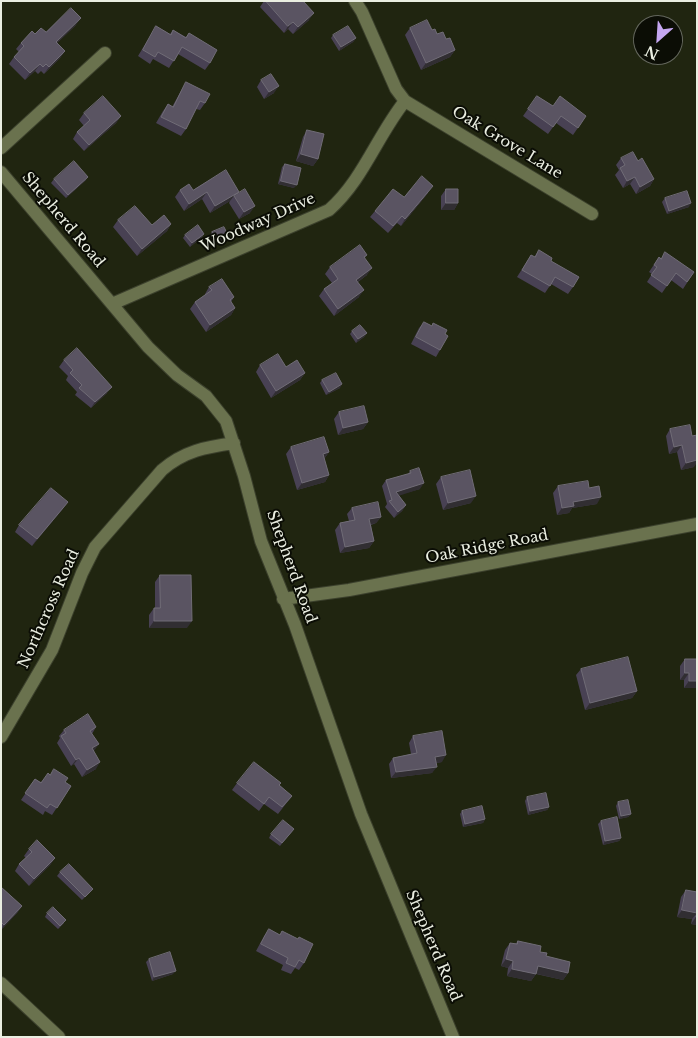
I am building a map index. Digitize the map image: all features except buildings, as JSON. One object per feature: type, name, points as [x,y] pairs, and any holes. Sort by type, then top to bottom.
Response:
[{"type":"street","points":[[355,1],[362,12],[396,89],[405,101]]},
{"type":"street","points":[[1,148],[105,53]]},
{"type":"street","name":"Oak Grove Lane","points":[[405,101],[592,214]]},
{"type":"street","name":"Woodway Drive","points":[[112,304],[329,210],[352,186],[394,114],[405,101]]},
{"type":"street","name":"Shepherd Road","points":[[1,172],[162,361],[206,396],[226,421],[261,541],[295,625],[361,814],[453,1037]]},
{"type":"street","name":"Northcross Road","points":[[1,737],[52,650],[82,573],[95,547],[162,470],[173,460],[192,450],[234,444]]},
{"type":"street","name":"Oak Ridge Road","points":[[283,599],[357,589],[697,524]]},
{"type":"street","points":[[1,983],[59,1037]]}]
